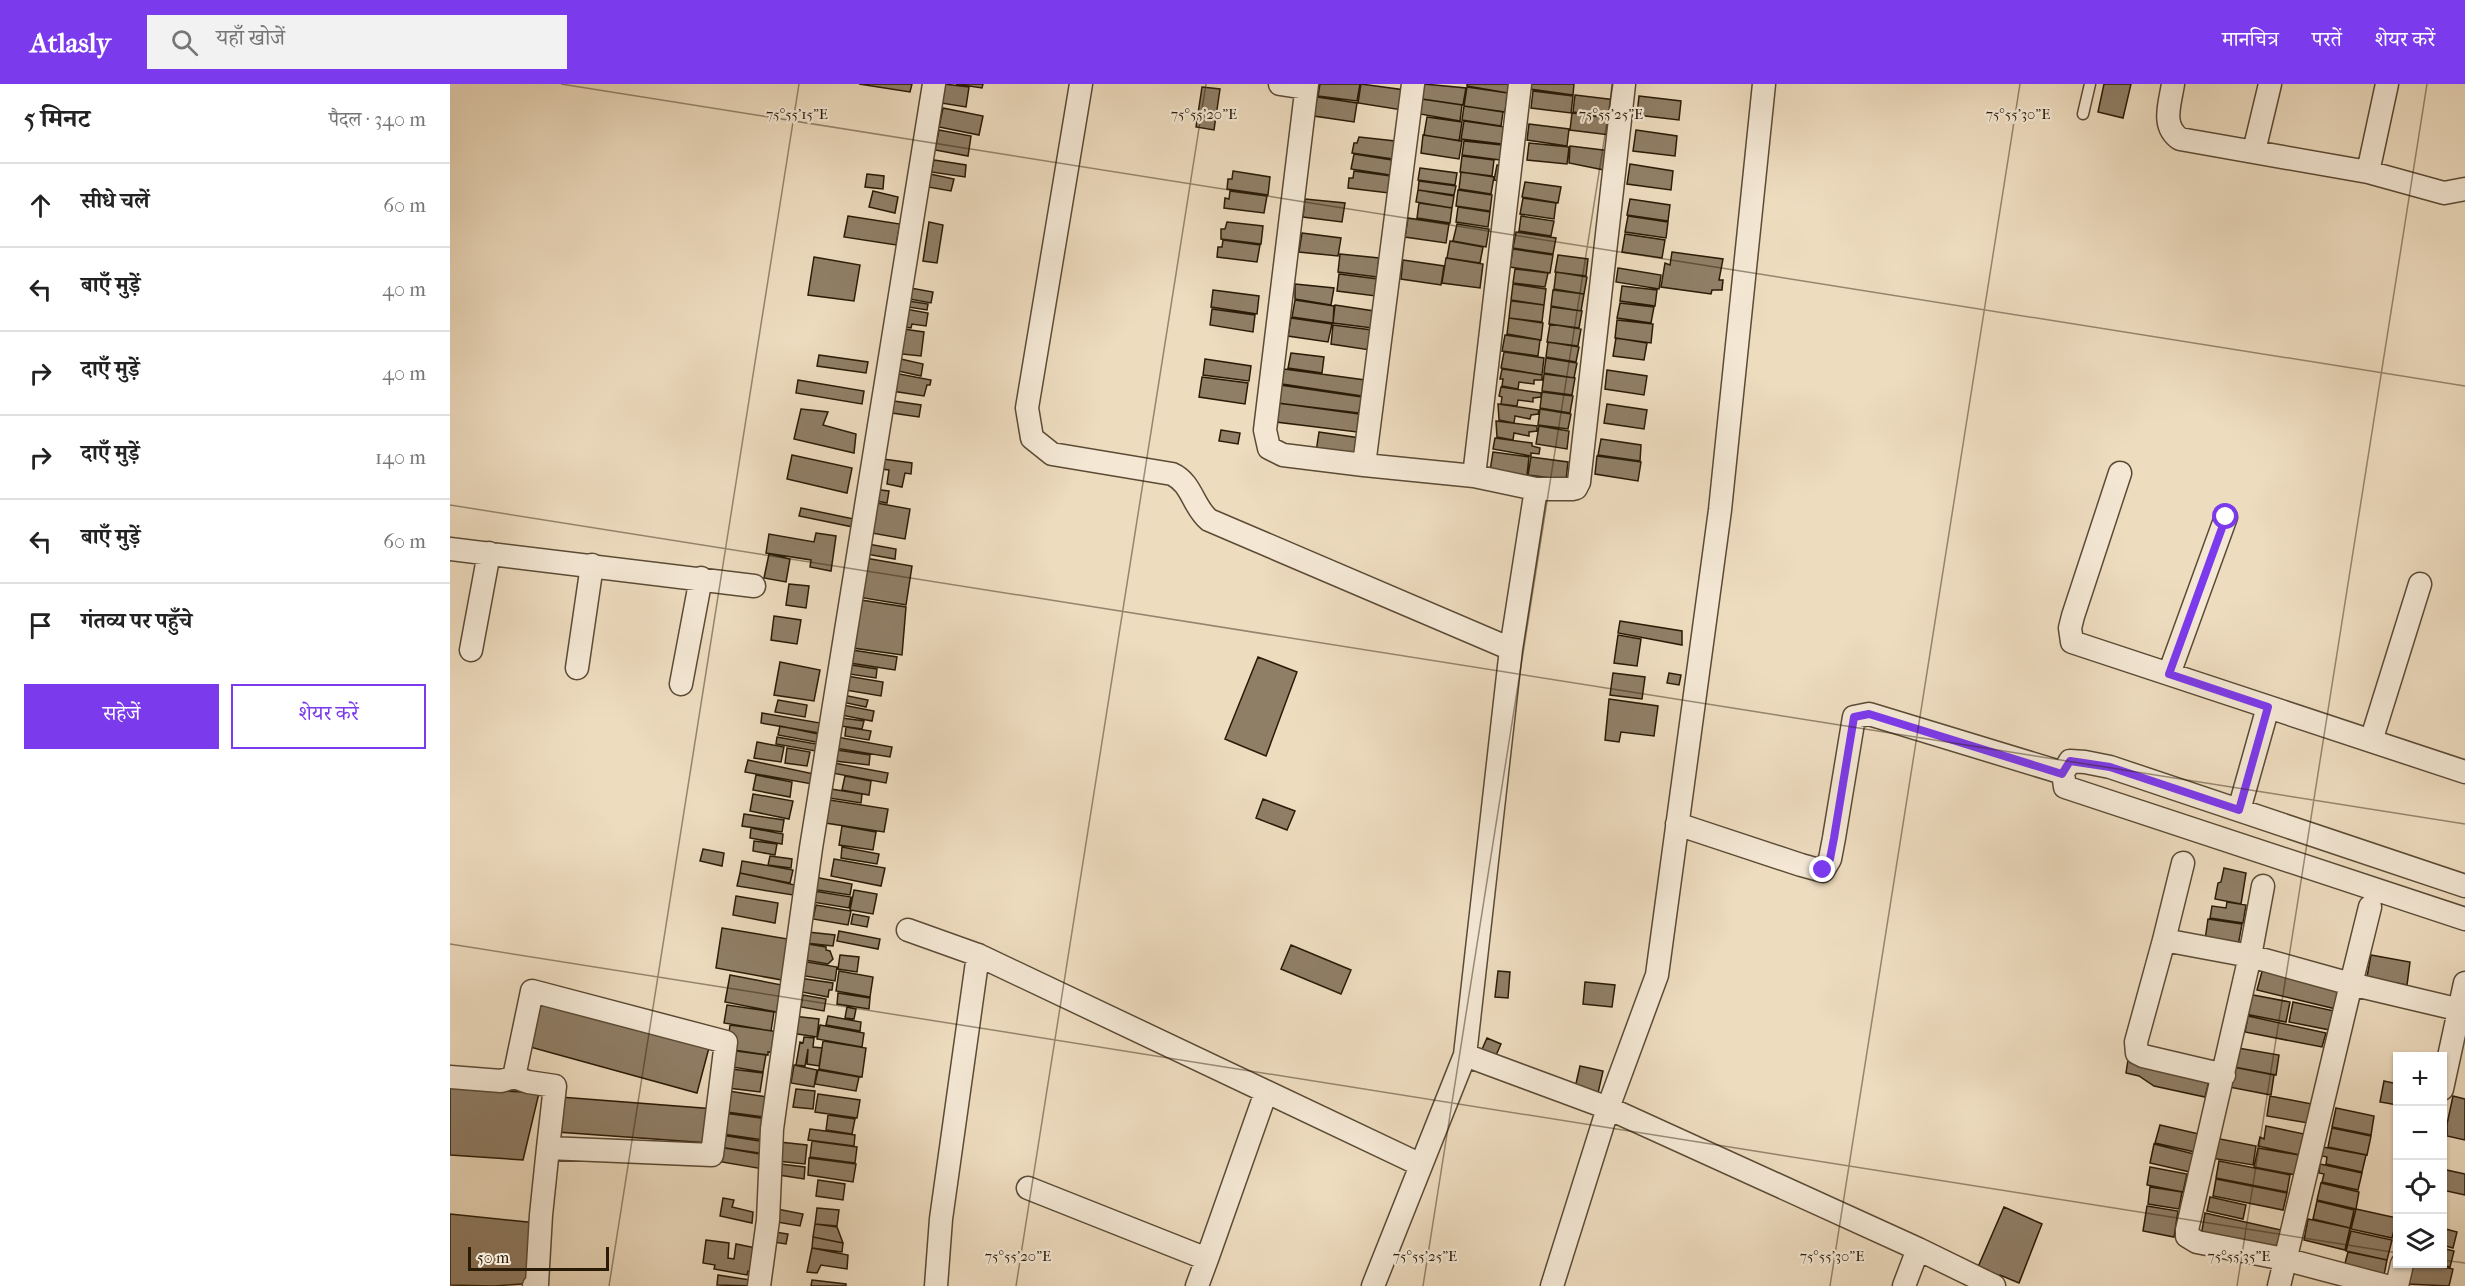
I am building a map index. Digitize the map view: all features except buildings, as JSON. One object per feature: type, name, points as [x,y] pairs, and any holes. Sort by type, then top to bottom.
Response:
[{"type":"street","points":[[759,1286],[768,1220],[772,1129],[812,848],[934,84]]},
{"type":"street","points":[[1081,84],[1027,408],[1032,438],[1052,454],[1172,474],[1182,479],[1202,514],[1209,520],[1511,649]]},
{"type":"street","points":[[1280,84],[1306,86],[1265,430],[1269,448],[1283,454],[1474,476],[1536,489],[1572,489],[1576,488],[1579,482],[1624,84]]},
{"type":"street","points":[[1364,465],[1413,84]]},
{"type":"street","points":[[1474,476],[1520,84]]},
{"type":"street","points":[[1552,1286],[1608,1108],[1657,975],[1720,510],[1764,84]]},
{"type":"street","points":[[2173,84],[2168,114],[2169,128],[2172,134],[2180,139],[2254,150],[2368,172],[2444,193],[2465,189]]},
{"type":"street","points":[[2254,150],[2270,84]]},
{"type":"street","points":[[2368,172],[2387,84]]},
{"type":"street","points":[[2120,473],[2073,616],[2070,628],[2072,642],[2465,772]]},
{"type":"street","points":[[1373,1286],[1465,1054],[1511,649],[1536,489]]},
{"type":"street","points":[[2169,674],[2226,517]]},
{"type":"street","points":[[450,549],[754,586]]},
{"type":"street","points":[[471,650],[489,553]]},
{"type":"street","points":[[577,668],[592,566]]},
{"type":"street","points":[[681,684],[701,578]]},
{"type":"street","points":[[2371,741],[2420,584]]},
{"type":"street","points":[[2239,810],[2268,707]]},
{"type":"street","points":[[1677,824],[1801,865],[1823,870],[1830,859],[1854,717],[1869,714],[2062,774]]},
{"type":"street","points":[[2465,886],[2110,767],[2070,761],[2062,774],[2065,787],[2465,919]]},
{"type":"street","points":[[2183,863],[2136,1042],[2137,1053],[2224,1075]]},
{"type":"street","points":[[2263,886],[2224,1075],[2187,1223],[2187,1236],[2197,1242],[2284,1259],[2386,1286]]},
{"type":"street","points":[[2279,1286],[2370,907]]},
{"type":"street","points":[[908,930],[978,955],[1421,1165]]},
{"type":"street","points":[[2164,940],[2250,956],[2351,984],[2463,1010]]},
{"type":"street","points":[[936,1286],[941,1219],[978,955]]},
{"type":"street","points":[[2447,1070],[2463,1010],[2465,983]]},
{"type":"street","points":[[513,1077],[532,991],[726,1042],[712,1155],[548,1148]]},
{"type":"street","points":[[1465,1054],[1608,1108],[1994,1286]]},
{"type":"street","points":[[450,1077],[501,1081],[513,1077],[555,1086],[541,1215],[537,1284],[534,1286]]},
{"type":"street","points":[[1197,1286],[1266,1092]]},
{"type":"street","points":[[1028,1188],[1207,1258]]},
{"type":"street","points":[[1904,1286],[1918,1249]]},
{"type":"street","points":[[2397,1286],[2401,1268]]},
{"type":"lane","points":[[2084,114],[2090,84]]},
{"type":"route","points":[[1823,870],[1830,859],[1854,717],[1869,714],[2062,774],[2070,761],[2110,767],[2239,810],[2268,707],[2169,674],[2226,517]]}]
